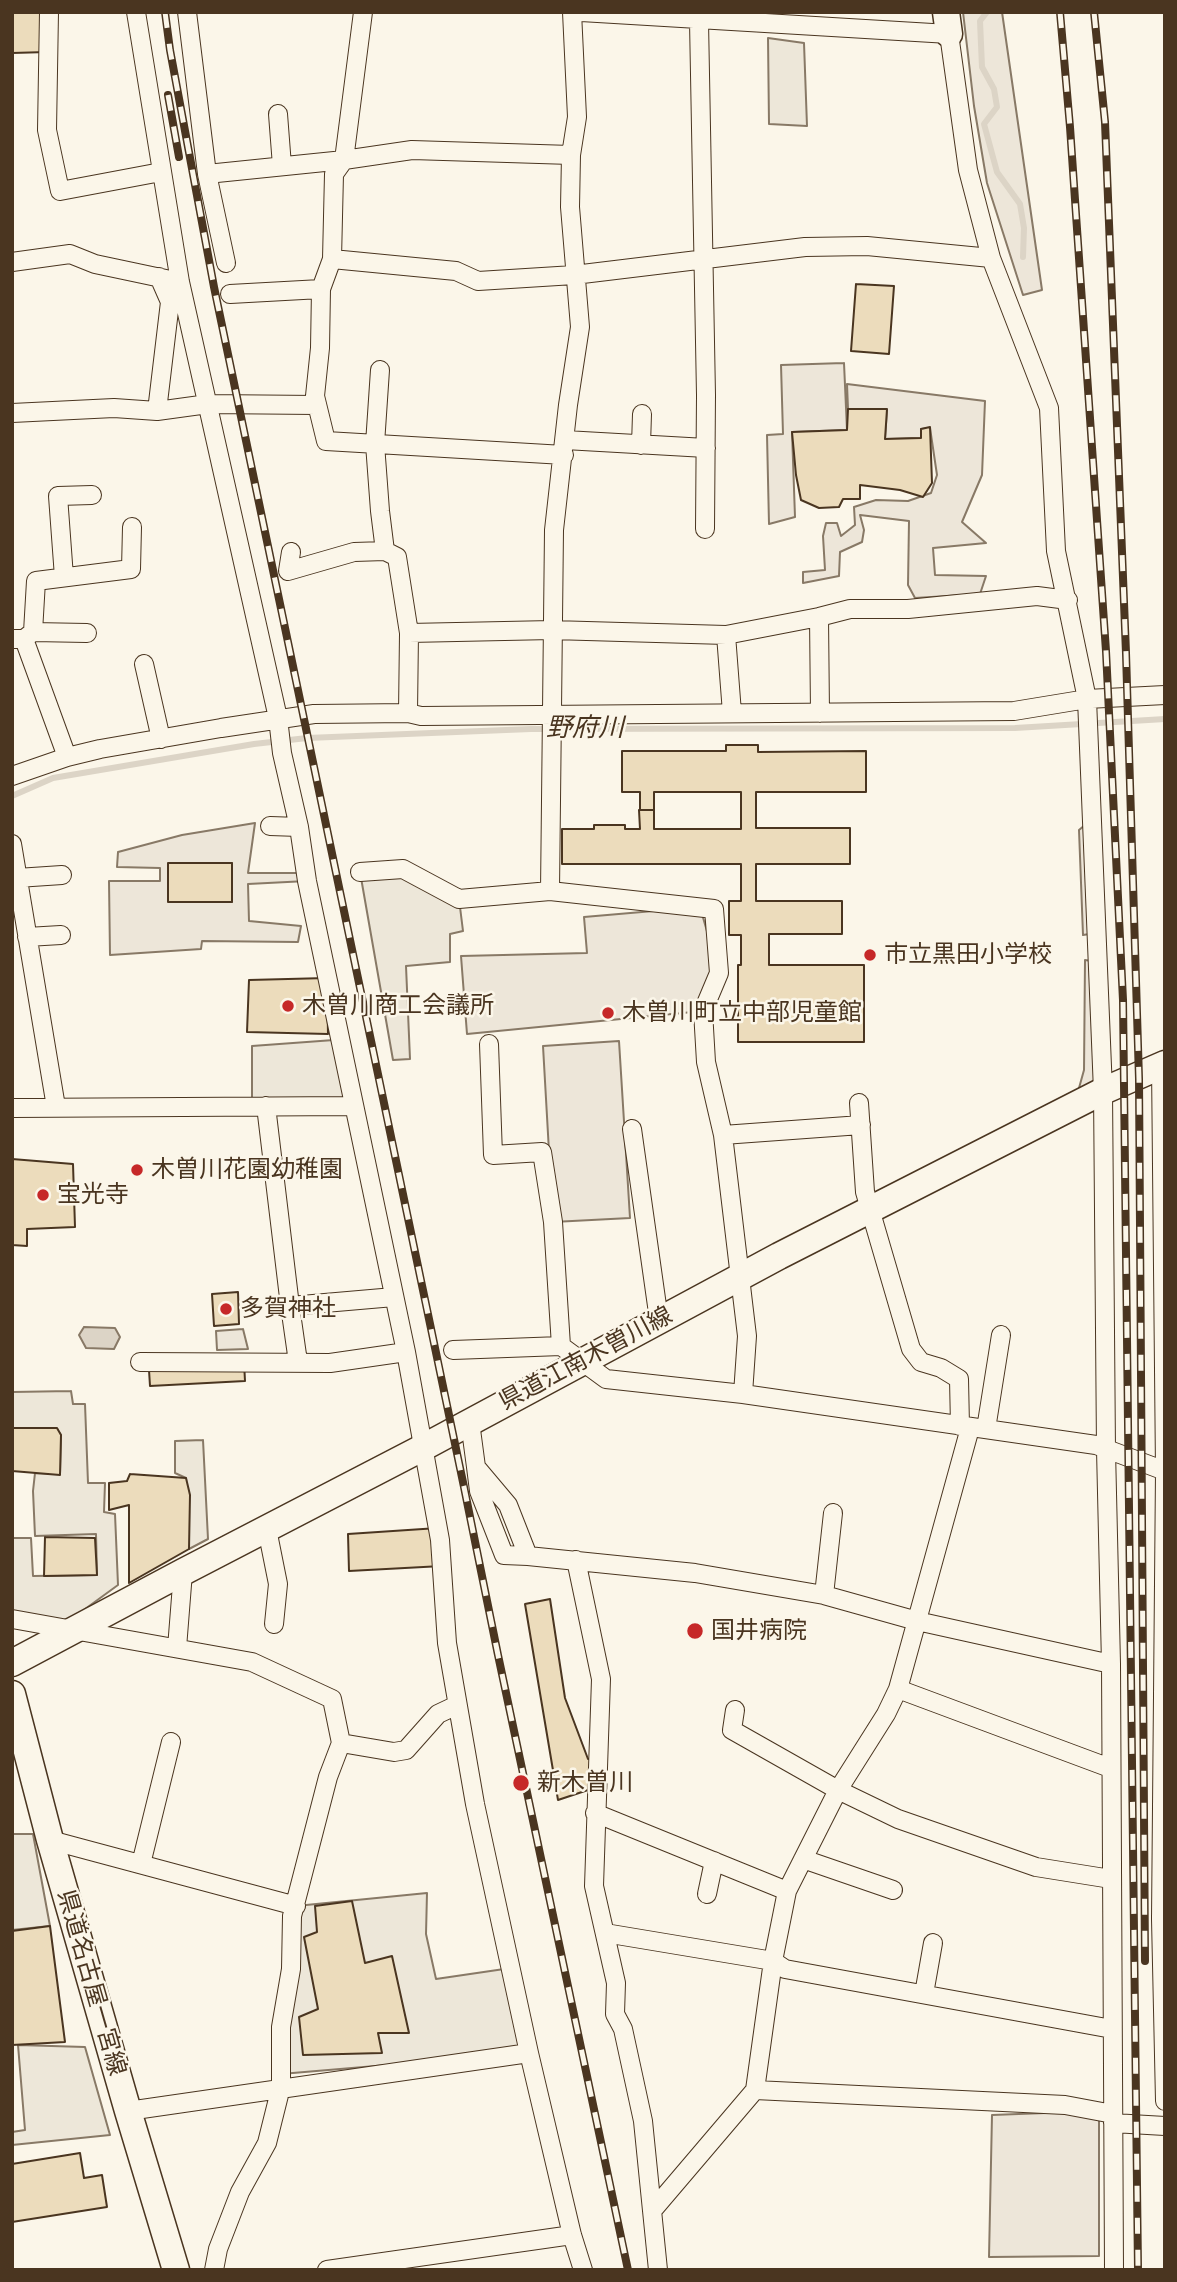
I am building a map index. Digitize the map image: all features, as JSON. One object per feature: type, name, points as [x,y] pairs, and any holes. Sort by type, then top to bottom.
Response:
[{"type":"main road","name":"県道江南木曽川線","points":[[12,1663],[424,1447],[740,1277],[1103,1091],[1163,1064]]},
{"type":"main road","name":"県道名古屋一宮線","points":[[12,1694],[50,1840],[176,2270]]},
{"type":"street","points":[[49,12],[47,130],[60,191],[161,172]]},
{"type":"street","points":[[136,12],[180,282],[279,722],[282,753],[424,1447],[440,1540],[447,1643],[475,1804],[529,2053],[572,2235],[583,2270]]},
{"type":"street","points":[[187,12],[207,174],[226,263]]},
{"type":"street","points":[[363,12],[344,160],[334,174],[332,259],[321,289],[320,348],[315,396],[326,441],[706,448]]},
{"type":"street","points":[[550,891],[554,530],[580,327],[570,207],[571,155],[577,117],[572,12]]},
{"type":"street","points":[[581,12],[699,21],[725,16],[947,23],[968,170],[991,258],[1049,408],[1056,551],[1087,705],[1103,1091],[1111,1664],[1114,2270]]},
{"type":"street","points":[[699,21],[705,529]]},
{"type":"street","points":[[278,114],[282,166]]},
{"type":"street","points":[[207,174],[412,150],[571,155]]},
{"type":"street","points":[[332,259],[456,271],[478,281],[574,275],[806,247],[867,246],[991,258]]},
{"type":"street","points":[[12,262],[70,254],[95,264],[180,282]]},
{"type":"street","points":[[158,411],[170,302],[159,276]]},
{"type":"street","points":[[230,294],[321,289]]},
{"type":"street","points":[[380,370],[375,444],[385,551]]},
{"type":"street","points":[[12,413],[114,408],[158,411],[208,404],[317,405]]},
{"type":"street","points":[[642,414],[642,445]]},
{"type":"street","points":[[64,577],[58,496],[92,495]]},
{"type":"street","points":[[67,757],[23,637],[36,581],[131,569],[132,527]]},
{"type":"street","points":[[291,552],[288,571],[354,552],[385,551],[397,557],[409,633],[408,713]]},
{"type":"street","points":[[409,633],[552,630],[726,635],[850,609],[908,609],[1037,596],[1068,600]]},
{"type":"street","points":[[819,617],[820,713]]},
{"type":"street","points":[[23,637],[87,633]]},
{"type":"street","points":[[726,635],[732,713]]},
{"type":"street","points":[[144,664],[162,739]]},
{"type":"street","points":[[12,776],[67,757],[314,714],[408,713],[421,716],[552,718],[1014,710],[1087,705],[1165,695]]},
{"type":"street","points":[[270,825],[299,827]]},
{"type":"street","points":[[12,844],[17,878],[17,916],[27,937],[56,1107]]},
{"type":"street","points":[[360,872],[403,869],[459,899],[550,891],[714,909],[719,973],[703,1012],[706,1062],[723,1135],[747,1336],[743,1394]]},
{"type":"street","points":[[17,878],[62,875]]},
{"type":"street","points":[[27,937],[61,935]]},
{"type":"street","points":[[489,1044],[493,1155],[542,1152],[553,1222],[561,1346]]},
{"type":"street","points":[[1163,1064],[1165,2101]]},
{"type":"street","points":[[859,1103],[864,1192],[911,1349],[921,1362],[941,1368],[959,1379],[972,1428]]},
{"type":"street","points":[[12,1108],[353,1105]]},
{"type":"street","points":[[266,1106],[298,1362]]},
{"type":"street","points":[[723,1135],[860,1125]]},
{"type":"street","points":[[632,1129],[659,1320]]},
{"type":"street","points":[[290,1306],[394,1297]]},
{"type":"street","points":[[653,2211],[755,2090],[773,1961],[787,1891],[838,1790],[886,1714],[898,1689],[1001,1335]]},
{"type":"street","points":[[453,1350],[561,1346],[606,1379],[743,1394],[1096,1445],[1165,1471]]},
{"type":"street","points":[[140,1362],[330,1363],[406,1352]]},
{"type":"street","points":[[470,1422],[479,1491],[504,1555],[695,1573],[824,1595],[917,1621],[1111,1664]]},
{"type":"street","points":[[476,1467],[508,1505],[528,1556]]},
{"type":"street","points":[[485,1508],[502,1498]]},
{"type":"street","points":[[824,1595],[833,1513]]},
{"type":"street","points":[[267,1529],[278,1584],[274,1624]]},
{"type":"street","points":[[576,1560],[601,1679],[594,1886],[616,1983],[615,2014],[623,2029],[643,2122],[659,2270]]},
{"type":"street","points":[[177,1648],[183,1572]]},
{"type":"street","points":[[12,1619],[252,1662],[332,1699],[341,1742],[328,1777],[292,1916],[291,1969],[281,2027],[281,2087],[267,2143],[240,2192],[218,2249],[214,2270]]},
{"type":"street","points":[[898,1689],[1110,1768]]},
{"type":"street","points":[[341,1742],[394,1752],[406,1750],[438,1714],[457,1705]]},
{"type":"street","points":[[735,1710],[732,1730],[838,1790],[898,1819],[1036,1867],[1111,1879]]},
{"type":"street","points":[[141,1864],[171,1742]]},
{"type":"street","points":[[595,1813],[787,1891]]},
{"type":"street","points":[[50,1840],[296,1906]]},
{"type":"street","points":[[803,1859],[892,1890]]},
{"type":"street","points":[[708,1894],[714,1861]]},
{"type":"street","points":[[605,1933],[773,1961],[785,1969],[1112,2029]]},
{"type":"street","points":[[924,1994],[933,1943]]},
{"type":"street","points":[[128,2111],[529,2053]]},
{"type":"street","points":[[755,2090],[1065,2105],[1113,2119],[1165,2126]]},
{"type":"street","points":[[327,2270],[572,2235]]},
{"type":"shaded area","points":[[963,12],[1002,12],[1042,290],[1023,295],[987,183],[974,106]]},
{"type":"shaded area","points":[[768,38],[804,43],[807,126],[769,124]]},
{"type":"shaded area","points":[[844,363],[847,430],[792,432],[795,517],[769,524],[767,435],[783,434],[781,365]]},
{"type":"shaded area","points":[[847,384],[985,401],[982,475],[962,522],[986,543],[933,548],[935,575],[986,576],[980,594],[915,598],[908,585],[909,521],[860,515],[864,530],[862,542],[840,552],[839,576],[803,583],[803,572],[825,570],[823,536],[826,523],[837,523],[841,536],[855,525],[854,507],[876,500],[908,501],[931,493],[937,475],[930,428],[921,429],[921,438],[885,439],[887,410],[848,409]]},
{"type":"shaded area","points":[[1092,819],[1096,933],[1083,935],[1079,830]]},
{"type":"shaded area","points":[[255,823],[248,873],[298,873],[307,881],[248,884],[249,921],[301,926],[298,942],[202,941],[201,949],[110,955],[109,881],[160,881],[160,868],[117,867],[118,852],[182,835]],"holes":[[[232,863],[232,902],[168,864]]]},
{"type":"shaded area","points":[[360,872],[400,877],[459,899],[463,931],[450,934],[450,962],[406,966],[410,1059],[393,1060]]},
{"type":"shaded area","points":[[700,907],[719,973],[703,1011],[467,1034],[461,956],[587,953],[584,917]]},
{"type":"shaded area","points":[[1085,960],[1098,962],[1103,1091],[1074,1106],[1084,1070]]},
{"type":"shaded area","points":[[334,1040],[352,1101],[252,1106],[252,1046]]},
{"type":"shaded area","points":[[619,1041],[630,1218],[553,1222],[543,1046]]},
{"type":"shaded area","points":[[84,1327],[115,1328],[120,1337],[114,1349],[86,1348],[79,1335]]},
{"type":"shaded area","points":[[243,1329],[248,1349],[217,1350],[216,1331]]},
{"type":"shaded area","points":[[71,1391],[73,1404],[85,1404],[88,1483],[105,1483],[104,1512],[115,1514],[118,1585],[59,1628],[12,1616],[12,1538],[31,1538],[33,1576],[97,1575],[96,1534],[35,1536],[35,1473],[60,1474],[61,1435],[56,1428],[12,1428],[12,1392]]},
{"type":"shaded area","points":[[203,1440],[208,1539],[189,1549],[186,1478],[175,1473],[175,1441]]},
{"type":"shaded area","points":[[12,1834],[33,1834],[50,1926],[12,1930]]},
{"type":"shaded area","points":[[427,1893],[426,1934],[436,1979],[511,1968],[529,2053],[281,2074],[296,1906]]},
{"type":"shaded area","points":[[18,2045],[85,2047],[110,2135],[12,2145],[12,2132],[25,2130]]},
{"type":"shaded area","points":[[1099,2111],[1099,2256],[989,2257],[992,2115]]},
{"type":"building","points":[[12,12],[43,12],[47,52],[12,53]]},
{"type":"building","points":[[856,284],[894,286],[889,354],[851,351]]},
{"type":"building","points":[[848,409],[887,409],[885,439],[921,438],[921,429],[930,427],[932,483],[923,497],[900,490],[860,485],[860,499],[843,499],[839,507],[819,508],[801,500],[792,432],[847,430]]},
{"type":"building","points":[[726,745],[758,745],[758,752],[866,751],[866,792],[756,792],[756,828],[850,828],[850,864],[756,864],[756,901],[842,901],[842,934],[769,934],[769,965],[864,965],[864,1042],[738,1042],[738,965],[741,965],[741,935],[729,935],[729,901],[741,901],[741,864],[562,864],[562,829],[625,825],[625,829],[640,829],[640,792],[622,792],[622,751],[726,751]],"holes":[[[654,792],[741,792],[741,829],[654,829]]]},
{"type":"building","points":[[168,863],[232,863],[232,902],[168,902]]},
{"type":"building","name":"木曽川商工会議所","points":[[327,978],[328,1034],[247,1032],[249,980]]},
{"type":"building","name":"宝光寺","points":[[12,1159],[73,1164],[75,1227],[27,1229],[27,1246],[12,1245]]},
{"type":"building","name":"多賀神社","points":[[238,1292],[239,1324],[214,1326],[212,1294]]},
{"type":"building","points":[[244,1362],[245,1381],[150,1386],[149,1370]]},
{"type":"building","points":[[12,1428],[57,1428],[61,1435],[60,1475],[12,1471]]},
{"type":"building","points":[[130,1474],[186,1478],[190,1495],[189,1549],[129,1583],[129,1505],[109,1510],[109,1483],[127,1481]]},
{"type":"building","points":[[438,1528],[442,1566],[349,1571],[348,1534]]},
{"type":"building","points":[[45,1537],[95,1538],[97,1575],[44,1576]]},
{"type":"building","points":[[550,1599],[565,1698],[588,1759],[595,1759],[594,1788],[558,1800],[525,1604]]},
{"type":"building","points":[[352,1901],[365,1963],[392,1956],[409,2033],[378,2033],[382,2053],[303,2055],[299,2017],[318,2009],[304,1937],[317,1932],[315,1906]]},
{"type":"building","points":[[50,1926],[65,2042],[12,2045],[12,1931]]},
{"type":"building","points":[[80,2153],[84,2178],[102,2175],[107,2207],[12,2222],[12,2164]]},
{"type":"waterway","points":[[987,12],[980,21],[982,67],[994,89],[997,107],[984,124],[997,172],[1020,204],[1024,228],[1023,257]]},
{"type":"waterway","name":"野府川","points":[[12,796],[53,778],[254,744],[307,738],[531,729],[1015,728],[1165,719]]},
{"type":"railway","points":[[165,12],[214,287],[628,2270]]},
{"type":"railway","points":[[1060,12],[1106,651],[1123,1000],[1138,2270]]},
{"type":"railway","points":[[1094,12],[1105,122],[1126,653],[1139,1079],[1145,1961]]},
{"type":"railway","points":[[168,95],[179,157]]},
{"type":"place","name":"市立黒田小学校","points":[[870,955]]},
{"type":"place","name":"木曽川商工会議所","points":[[288,1006]]},
{"type":"place","name":"木曽川町立中部児童館","points":[[608,1013]]},
{"type":"place","name":"木曽川花園幼稚園","points":[[137,1170]]},
{"type":"place","name":"宝光寺","points":[[43,1195]]},
{"type":"place","name":"多賀神社","points":[[226,1309]]},
{"type":"place","name":"国井病院","points":[[695,1631]]},
{"type":"place","name":"新木曽川","points":[[521,1783]]}]
